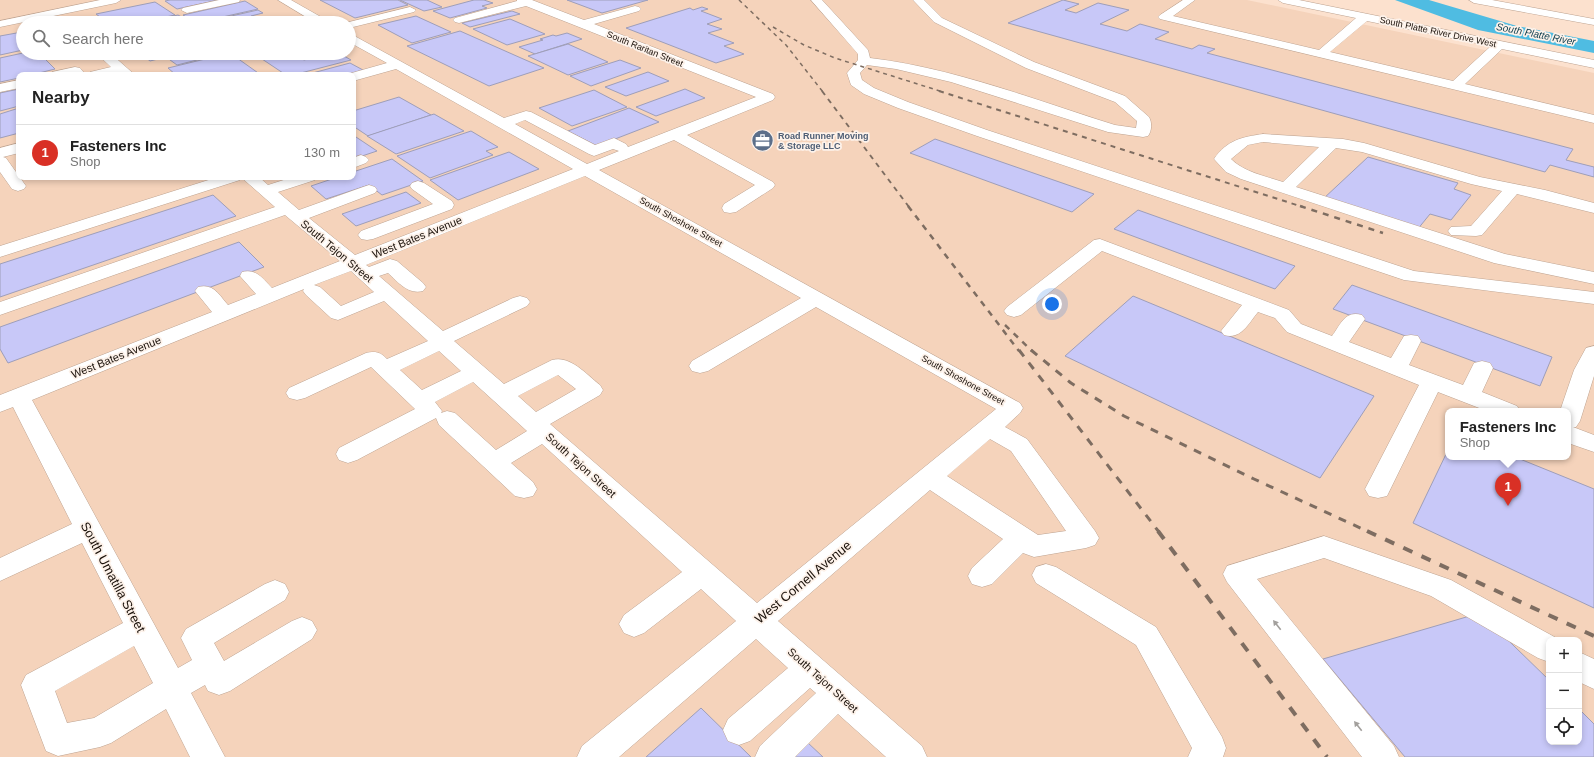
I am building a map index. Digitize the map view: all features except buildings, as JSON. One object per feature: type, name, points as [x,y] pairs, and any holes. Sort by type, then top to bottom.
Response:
[{"type":"street","points":[[39,16],[54,13],[80,3],[116,0]]},
{"type":"street","points":[[187,10],[235,0]]},
{"type":"street","points":[[283,0],[312,16]]},
{"type":"street","points":[[816,0],[864,53],[864,61],[853,73],[856,82],[869,91],[903,105],[1094,171],[1411,276],[1594,298]]},
{"type":"street","points":[[864,61],[896,65],[955,79],[1113,129],[1143,132],[1144,120],[1120,99],[1030,65],[938,20],[918,0]]},
{"type":"street","points":[[1190,0],[1164,16],[1594,119]]},
{"type":"street","name":"South Platte River Drive West","points":[[1283,0],[1594,64]]},
{"type":"street","points":[[1474,0],[1594,22]]},
{"type":"street","points":[[459,20],[525,1]]},
{"type":"street","name":"South Raritan Street","points":[[525,1],[768,97]]},
{"type":"street","points":[[44,4],[58,16]]},
{"type":"street","points":[[583,24],[635,8]]},
{"type":"street","points":[[356,23],[410,10]]},
{"type":"street","points":[[1322,54],[1366,17]]},
{"type":"street","points":[[0,24],[16,21]]},
{"type":"street","name":"South Shoshone Street","points":[[356,41],[1012,408]]},
{"type":"street","points":[[1456,86],[1499,45]]},
{"type":"street","points":[[110,60],[124,72]]},
{"type":"street","points":[[356,76],[398,64]]},
{"type":"street","points":[[0,88],[16,85]]},
{"type":"street","name":"West Bates Avenue","points":[[9,400],[269,296],[359,269],[443,227],[768,97]]},
{"type":"street","points":[[503,123],[526,115],[594,151],[614,143],[632,151]]},
{"type":"street","points":[[674,134],[766,184],[730,208]]},
{"type":"street","points":[[1594,208],[1557,198],[1477,181],[1364,148],[1332,143],[1297,139],[1263,138],[1244,141],[1229,151],[1222,159],[1232,169],[1247,176],[1453,244],[1501,259],[1594,278]]},
{"type":"street","points":[[0,153],[16,143]]},
{"type":"street","points":[[1289,185],[1332,143]]},
{"type":"street","points":[[0,161],[18,186]]},
{"type":"street","points":[[604,180],[627,174],[695,218]]},
{"type":"street","points":[[0,252],[225,180]]},
{"type":"street","points":[[257,184],[287,180]]},
{"type":"street","name":"South Tejon Street","points":[[257,184],[387,293],[910,757]]},
{"type":"street","points":[[366,235],[446,205],[418,186]]},
{"type":"street","points":[[1457,231],[1476,230],[1513,188]]},
{"type":"street","points":[[0,309],[291,213],[369,190]]},
{"type":"street","points":[[425,213],[443,227]]},
{"type":"street","points":[[1014,311],[1100,244],[1282,314],[1294,328],[1498,408]]},
{"type":"street","points":[[359,269],[390,265],[416,287]]},
{"type":"street","points":[[248,276],[269,296]]},
{"type":"street","points":[[205,291],[225,314]]},
{"type":"street","points":[[313,291],[338,314],[387,293]]},
{"type":"street","points":[[700,366],[816,298]]},
{"type":"street","points":[[384,368],[520,302]]},
{"type":"street","points":[[1231,330],[1254,303]]},
{"type":"street","points":[[1337,344],[1355,319]]},
{"type":"street","points":[[1396,368],[1411,341]]},
{"type":"street","points":[[1571,412],[1585,370],[1594,353]]},
{"type":"street","points":[[297,393],[374,358],[431,410],[348,454]]},
{"type":"street","points":[[494,462],[539,427],[592,390],[560,365],[502,395]]},
{"type":"street","points":[[1469,396],[1482,368]]},
{"type":"street","points":[[420,400],[476,372]]},
{"type":"street","points":[[1378,489],[1432,382]]},
{"type":"street","name":"South Umatilla Street","points":[[9,400],[88,528],[208,757]]},
{"type":"street","name":"West Cornell Avenue","points":[[594,757],[1012,408]]},
{"type":"street","points":[[447,419],[524,489]]},
{"type":"street","points":[[929,477],[1034,546],[1086,538],[1019,445],[988,428]]},
{"type":"street","points":[[1571,435],[1594,444]]},
{"type":"street","points":[[0,570],[88,528]]},
{"type":"street","points":[[982,576],[1022,538]]},
{"type":"street","points":[[1382,757],[1236,574],[1324,547],[1441,588],[1546,647]]},
{"type":"street","points":[[634,624],[702,572]]},
{"type":"street","points":[[1046,575],[1146,636],[1210,748],[1205,757]]},
{"type":"street","points":[[275,592],[196,638],[219,681],[302,630]]},
{"type":"street","points":[[140,628],[37,684],[58,740],[100,732],[211,666]]},
{"type":"street","points":[[739,730],[810,668]]},
{"type":"street","points":[[1582,668],[1594,675]]},
{"type":"street","points":[[772,757],[838,693]]},
{"type":"shaded area","points":[[0,0],[1247,0],[1594,73],[1594,757],[0,757]]},
{"type":"water","name":"South Platte River","points":[[1395,0],[1429,0],[1517,26],[1594,41],[1594,53],[1478,30]]},
{"type":"railway","points":[[739,0],[786,45],[823,92]]},
{"type":"railway","points":[[773,27],[804,45],[835,58],[943,92]]},
{"type":"railway","points":[[822,91],[909,207]]},
{"type":"railway","points":[[939,91],[1303,207]]},
{"type":"railway","points":[[908,206],[1019,351]]},
{"type":"railway","points":[[1300,206],[1383,233]]},
{"type":"railway","points":[[1005,325],[1032,351]]},
{"type":"railway","points":[[1019,350],[1159,532]]},
{"type":"railway","points":[[1031,350],[1071,383],[1124,416],[1254,479],[1369,532]]},
{"type":"railway","points":[[1158,531],[1327,757]]},
{"type":"railway","points":[[1367,531],[1594,636]]},
{"type":"place","name":"Road Runner Moving & Storage LLC","points":[[763,141]]},
{"type":"place","name":"Fasteners Inc","points":[[1508,506]]}]
